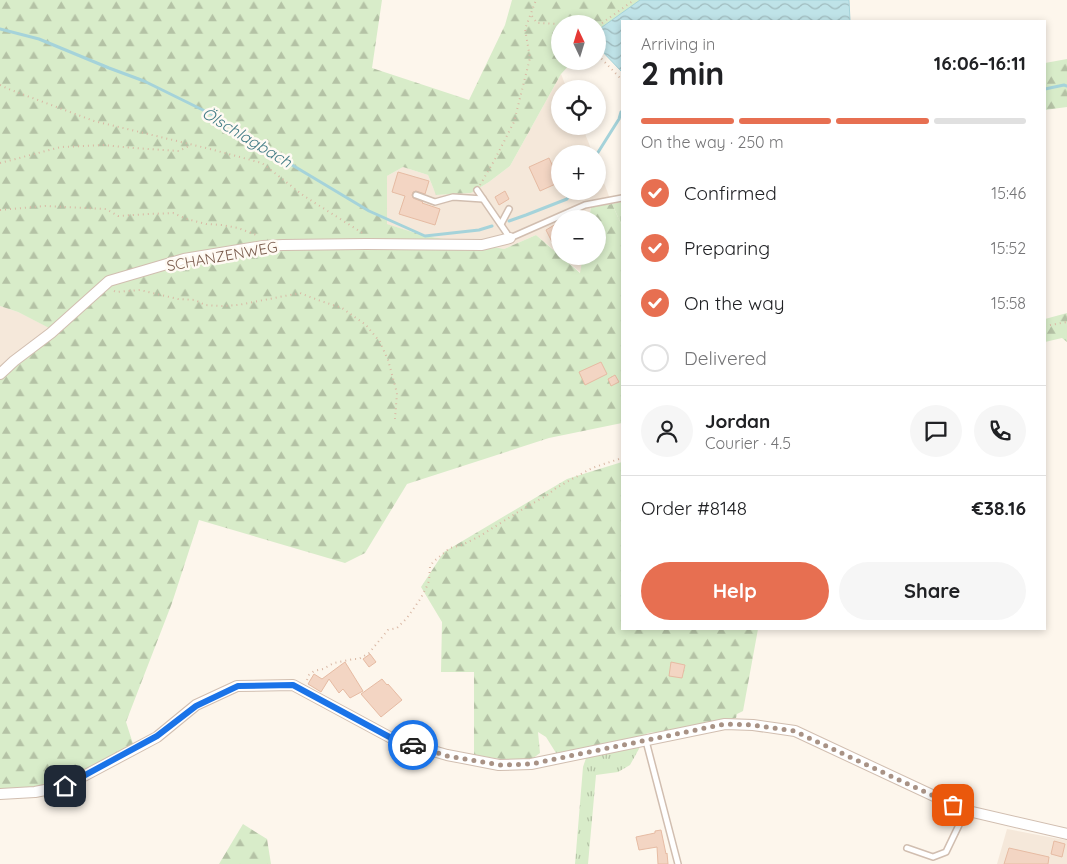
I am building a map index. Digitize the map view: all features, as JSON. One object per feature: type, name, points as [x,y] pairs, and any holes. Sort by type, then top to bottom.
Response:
[{"type":"street","name":"SCHANZENWEG","points":[[0,374],[64,322],[108,281],[184,259],[264,246],[482,245],[510,238]]},
{"type":"street","points":[[0,794],[35,792],[65,786],[157,736],[196,706],[238,686],[293,685],[395,740],[447,756],[500,765],[531,764],[725,724],[753,725],[794,731],[964,810],[1067,834]]},
{"type":"lane","points":[[477,190],[510,238],[585,205],[621,198]]},
{"type":"lane","points":[[416,195],[435,202],[453,198],[483,199]]},
{"type":"lane","points":[[501,224],[509,209]]},
{"type":"lane","points":[[646,741],[678,864]]},
{"type":"lane","points":[[907,848],[933,857],[946,852],[964,810]]},
{"type":"path","points":[[477,190],[514,122],[530,58],[525,29],[536,0]]},
{"type":"path","points":[[606,20],[634,0]]},
{"type":"path","points":[[531,15],[537,23],[551,24]]},
{"type":"path","points":[[606,63],[621,79]]},
{"type":"path","points":[[0,85],[94,120],[262,164],[304,196],[379,244]]},
{"type":"path","points":[[0,163],[61,147],[104,145],[179,151],[191,144]]},
{"type":"path","points":[[0,210],[45,206],[106,209],[118,216],[173,213],[206,224],[222,224],[261,236],[264,246]]},
{"type":"path","points":[[103,286],[116,292],[140,290],[178,299],[195,300],[205,305],[238,305],[300,293],[342,308],[366,325],[380,342],[388,360],[397,393],[395,419]]},
{"type":"path","points":[[1046,326],[1067,322]]},
{"type":"path","points":[[301,690],[309,675],[314,671],[334,663],[366,656],[388,630],[397,628],[407,618],[421,598],[429,580],[430,567],[433,562],[450,548],[462,545],[480,536],[556,488],[592,468],[621,458]]},
{"type":"shaded area","points":[[561,74],[563,80],[558,80]]},
{"type":"shaded area","points":[[551,92],[551,135],[586,135],[589,145],[551,145],[551,200],[606,200],[606,188],[612,204],[591,207],[590,210],[551,210],[551,248],[536,235],[504,249],[425,236],[386,224],[387,176],[403,167],[428,175],[436,195],[471,193],[510,166]]},
{"type":"shaded area","points":[[572,265],[582,265],[581,273]]},
{"type":"shaded area","points":[[0,306],[18,312],[52,329],[0,371]]},
{"type":"shaded area","points":[[1007,829],[1065,840],[1067,832],[1067,864],[997,864]]},
{"type":"green space","points":[[0,0],[382,0],[372,68],[469,100],[505,25],[512,0],[645,0],[606,30],[606,15],[551,15],[551,70],[565,70],[558,80],[551,80],[551,92],[510,166],[489,182],[471,193],[436,195],[428,175],[403,167],[387,176],[387,224],[425,236],[504,249],[536,235],[551,248],[551,265],[571,265],[580,273],[581,265],[606,265],[606,210],[590,210],[591,207],[612,204],[621,224],[621,423],[549,438],[407,484],[365,553],[345,563],[199,520],[172,603],[126,722],[135,750],[65,786],[0,794],[0,378],[51,329],[18,312],[0,306]]},
{"type":"green space","points":[[1067,59],[1067,107],[1046,110],[1046,63]]},
{"type":"green space","points":[[621,202],[621,224],[612,204]]},
{"type":"green space","points":[[1067,313],[1067,342],[1062,338],[1046,342],[1046,319]]},
{"type":"green space","points":[[621,462],[621,630],[758,630],[743,711],[737,714],[736,718],[660,733],[649,733],[640,738],[556,753],[546,737],[538,732],[540,753],[532,759],[501,759],[474,755],[474,672],[441,672],[442,622],[421,587],[444,552],[567,479]]},
{"type":"green space","points":[[640,747],[630,765],[618,772],[596,775],[588,864],[575,864],[583,767],[586,758]]},
{"type":"green space","points":[[243,824],[267,839],[271,864],[219,864]]},
{"type":"water","points":[[640,0],[849,0],[850,20],[621,20],[621,71],[606,55],[606,24]]},
{"type":"building","points":[[549,158],[551,162],[551,186],[540,191],[529,167]]},
{"type":"building","points":[[398,172],[429,181],[425,194],[416,191],[412,195],[413,198],[422,203],[440,209],[435,225],[399,214],[405,196],[392,192]]},
{"type":"building","points":[[505,191],[509,199],[499,205],[495,197]]},
{"type":"building","points":[[551,227],[551,240],[546,230]]},
{"type":"building","points":[[601,362],[607,374],[585,385],[579,372]]},
{"type":"building","points":[[615,375],[619,382],[611,386],[608,379]]},
{"type":"building","points":[[370,654],[376,662],[369,667],[363,659]]},
{"type":"building","points":[[345,662],[363,691],[350,698],[343,689],[339,693],[329,679],[321,692],[308,684],[314,674],[322,679]]},
{"type":"building","points":[[671,662],[685,665],[682,678],[669,676]]},
{"type":"building","points":[[382,679],[402,700],[381,717],[361,694]]},
{"type":"building","points":[[661,830],[668,864],[658,864],[657,847],[639,850],[636,837]]},
{"type":"building","points":[[1054,841],[1065,844],[1062,857],[1051,854]]},
{"type":"building","points":[[1009,848],[1049,857],[1048,864],[1004,864]]},
{"type":"waterway","name":"Ölschlagbach","points":[[0,29],[39,39],[144,81],[213,115],[262,147],[369,211],[425,236],[479,230],[492,226]]},
{"type":"waterway","name":"Ölschlagbach","points":[[1046,89],[1067,86]]},
{"type":"waterway","name":"Ölschlagbach","points":[[603,145],[619,119],[621,112]]},
{"type":"waterway","name":"Ölschlagbach","points":[[509,221],[564,200]]},
{"type":"way so far","points":[[413,745],[447,756],[500,765],[531,764],[725,724],[753,725],[794,731],[953,805]]},
{"type":"route","points":[[65,786],[157,736],[196,706],[238,686],[293,685],[395,740],[413,745]]}]
